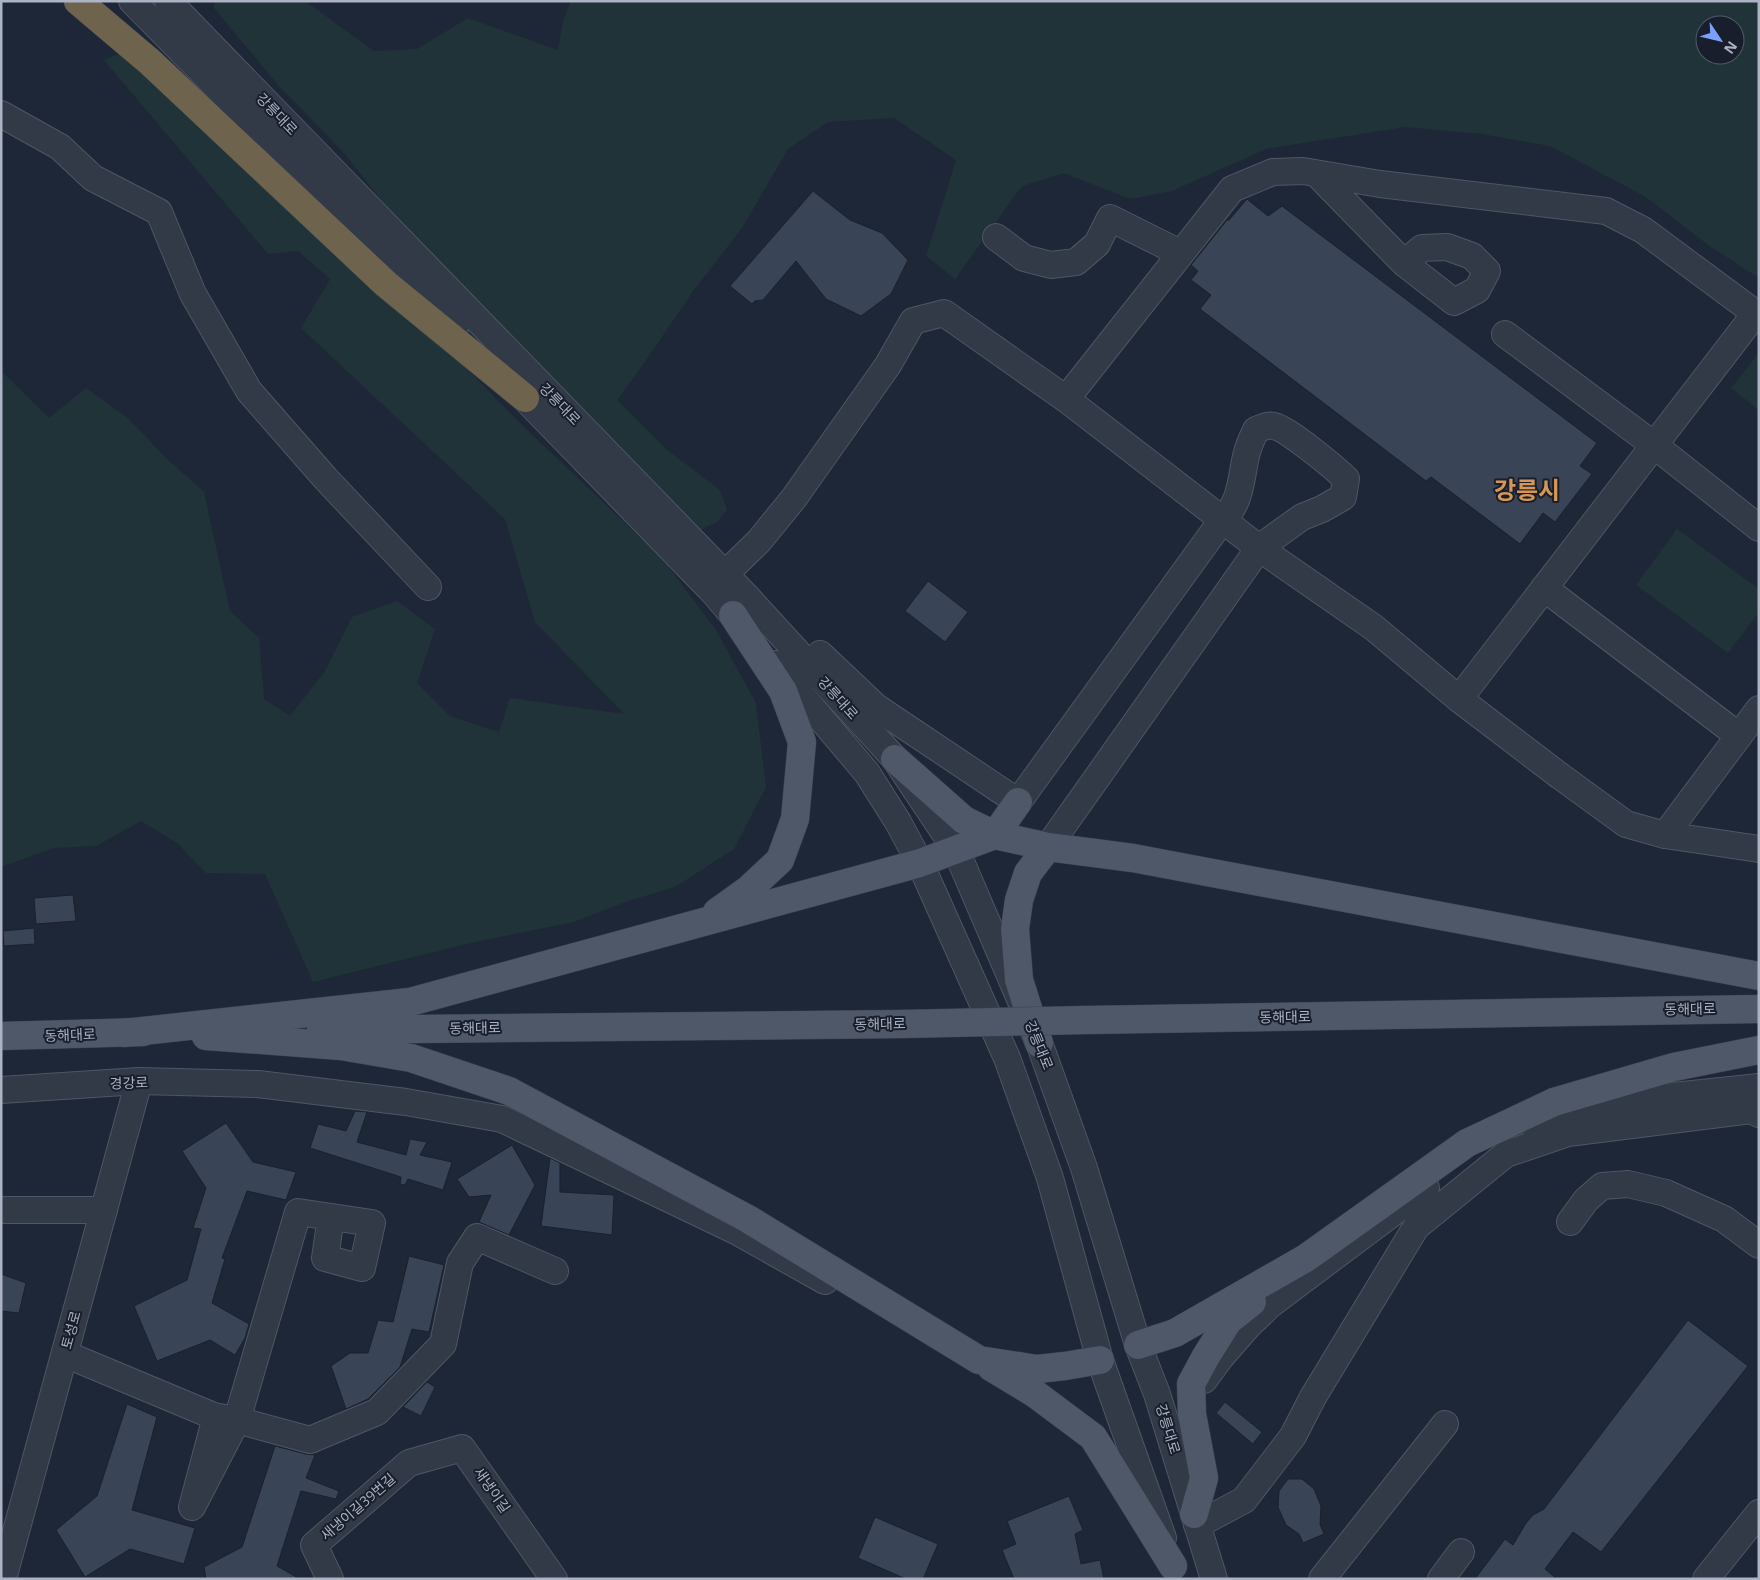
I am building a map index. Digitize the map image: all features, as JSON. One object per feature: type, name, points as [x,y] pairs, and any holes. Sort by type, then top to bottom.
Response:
[{"type":"highway","points":[[78,1],[150,62],[386,284],[525,398]]},
{"type":"main road","points":[[697,925],[749,889],[780,860],[796,818],[802,742],[783,691],[740,606]]},
{"type":"main road","points":[[895,760],[964,820],[995,835]]},
{"type":"main road","points":[[995,835],[1018,802]]},
{"type":"main road","points":[[124,1033],[410,1002],[920,863],[995,835],[1055,837],[1133,858],[1759,976]]},
{"type":"main road","points":[[1039,1043],[1019,980],[1015,929],[1019,900],[1028,873],[1055,837]]},
{"type":"main road","name":"동해대로","points":[[1,1036],[155,1032],[902,1024],[1759,1009]]},
{"type":"main road","points":[[155,1032],[341,1046],[411,1058],[510,1092],[748,1219],[1034,1393],[1093,1437],[1174,1572]]},
{"type":"main road","points":[[1196,1520],[1204,1478],[1192,1414],[1191,1384],[1228,1321],[1306,1258],[1467,1143],[1554,1102],[1674,1067],[1759,1050]]},
{"type":"main road","points":[[1138,1346],[1174,1333],[1306,1258]]},
{"type":"main road","points":[[979,1360],[1037,1369],[1100,1360]]},
{"type":"street","name":"강릉대로","points":[[132,1],[525,398],[714,593],[740,606],[895,760],[956,850],[1039,1043],[1084,1168],[1138,1346],[1157,1394],[1214,1579]]},
{"type":"street","name":"강릉대로","points":[[168,1],[725,574],[740,606],[867,772],[898,822],[920,863],[1007,1058],[1050,1178],[1100,1360],[1174,1572]]},
{"type":"street","points":[[1,114],[60,147],[93,178],[159,212],[193,294],[249,391],[326,478],[428,587]]},
{"type":"street","points":[[1066,399],[1232,189],[1273,172],[1303,171],[1380,184],[1606,211],[1643,230],[1757,315],[1654,445],[1459,699]]},
{"type":"street","points":[[1317,174],[1404,264]]},
{"type":"street","points":[[996,237],[1024,258],[1051,265],[1076,262],[1097,244],[1110,218],[1180,253]]},
{"type":"street","points":[[725,574],[759,541],[794,498],[888,365],[913,321],[944,313],[1066,399],[1260,548],[1373,627],[1459,699],[1626,824],[1664,835],[1759,849]]},
{"type":"street","points":[[1505,334],[1654,445],[1759,528]]},
{"type":"street","points":[[740,606],[795,630],[876,707],[1018,802],[1223,519],[1230,513],[1237,499],[1246,454],[1256,430],[1273,425],[1287,431],[1346,479],[1342,497],[1322,509],[1302,517],[1260,548],[1055,837]]},
{"type":"street","points":[[1544,588],[1739,736]]},
{"type":"street","points":[[1664,835],[1759,709]]},
{"type":"street","name":"경강로","points":[[1,1090],[139,1081],[258,1084],[406,1102],[502,1119],[736,1231],[941,1346],[1037,1407],[1077,1425]]},
{"type":"street","name":"토성로","points":[[3,1579],[139,1081]]},
{"type":"street","points":[[1192,1394],[1248,1326],[1271,1304],[1495,1136],[1532,1118],[1664,1097],[1757,1105]]},
{"type":"street","points":[[1196,1520],[1244,1500],[1293,1436],[1313,1397],[1416,1227],[1506,1154],[1568,1132],[1757,1105]]},
{"type":"street","points":[[1467,1143],[1509,1130]]},
{"type":"street","points":[[1570,1222],[1586,1200],[1602,1186],[1628,1184],[1666,1193],[1724,1219],[1759,1245]]},
{"type":"street","points":[[1,1210],[104,1210]]},
{"type":"street","points":[[226,1418],[298,1212],[331,1217]]},
{"type":"street","points":[[65,1354],[226,1418],[310,1440],[377,1412],[443,1344],[460,1263],[476,1237],[555,1271]]},
{"type":"street","points":[[1100,1360],[1138,1346]]},
{"type":"street","points":[[1322,1579],[1444,1424]]},
{"type":"street","name":"새냉이길","points":[[409,1463],[462,1448],[554,1579]]},
{"type":"street","name":"새냉이길39번길","points":[[330,1579],[314,1545],[409,1463]]},
{"type":"street","points":[[1710,1572],[1759,1513]]},
{"type":"street","points":[[1441,1579],[1461,1552]]},
{"type":"green space","points":[[216,1],[305,1],[374,51],[417,49],[468,18],[558,50],[563,21],[571,1],[1759,1],[1759,278],[1708,245],[1646,197],[1550,146],[1481,134],[1405,127],[1266,149],[1172,191],[1130,199],[1064,173],[1022,186],[955,279],[926,256],[956,160],[894,118],[828,122],[788,149],[742,228],[694,290],[617,400],[666,449],[720,490],[727,510],[717,522],[688,536],[434,267],[344,153],[278,85],[213,7]]},
{"type":"green space","points":[[120,54],[316,215],[523,426],[662,558],[716,630],[756,703],[766,787],[734,849],[675,887],[628,901],[574,922],[470,943],[313,982],[265,874],[206,873],[177,843],[141,821],[96,846],[54,848],[1,867],[1,371],[49,418],[86,388],[128,418],[165,457],[204,492],[230,611],[259,638],[264,699],[290,716],[325,671],[352,617],[397,601],[435,629],[417,683],[450,716],[499,732],[510,698],[624,714],[535,622],[505,519],[301,328],[330,279],[298,251],[268,254],[104,60]]},
{"type":"green space","points":[[1759,353],[1759,410],[1731,388]]},
{"type":"green space","points":[[1677,529],[1759,589],[1759,612],[1728,653],[1636,585]]},
{"type":"building","points":[[813,191],[850,220],[882,233],[908,260],[891,294],[861,316],[826,299],[796,261],[763,300],[755,301],[752,304],[730,286]]},
{"type":"building","points":[[1247,199],[1268,216],[1282,206],[1597,443],[1580,466],[1592,474],[1555,522],[1543,513],[1520,544],[1431,477],[1426,481],[1200,309],[1211,295],[1191,280],[1198,271],[1191,265],[1227,220]]},
{"type":"building","points":[[928,581],[968,612],[945,642],[905,611]]},
{"type":"building","points":[[73,895],[76,921],[36,924],[34,898]]},
{"type":"building","points":[[34,928],[35,944],[4,946],[3,931]]},
{"type":"building","points":[[355,1111],[367,1112],[357,1142],[406,1155],[410,1139],[427,1142],[420,1155],[452,1162],[443,1190],[408,1179],[405,1185],[400,1184],[401,1177],[310,1148],[318,1124],[346,1131]]},
{"type":"building","points":[[226,1123],[253,1162],[296,1172],[286,1200],[247,1191],[222,1258],[225,1259],[212,1303],[249,1324],[245,1338],[235,1355],[210,1340],[157,1361],[134,1306],[187,1280],[201,1229],[193,1228],[206,1188],[182,1151]]},
{"type":"building","points":[[512,1145],[535,1185],[509,1235],[479,1222],[491,1195],[469,1197],[457,1179]]},
{"type":"building","points":[[550,1158],[560,1163],[560,1192],[614,1195],[612,1235],[541,1226]]},
{"type":"building","points":[[409,1256],[444,1265],[429,1332],[412,1329],[400,1367],[368,1399],[346,1409],[331,1366],[350,1353],[368,1353],[378,1320],[393,1322]]},
{"type":"building","points":[[1,1274],[26,1283],[19,1313],[1,1311]]},
{"type":"building","points":[[1688,1320],[1748,1366],[1601,1552],[1573,1532],[1545,1569],[1557,1579],[1475,1579],[1505,1539],[1513,1545],[1526,1523],[1533,1515],[1544,1509]]},
{"type":"building","points":[[427,1382],[435,1387],[421,1416],[403,1407]]},
{"type":"building","points":[[1225,1402],[1262,1432],[1253,1444],[1216,1413]]},
{"type":"building","points":[[127,1404],[157,1417],[132,1510],[195,1528],[184,1564],[130,1549],[85,1577],[56,1530],[97,1496]]},
{"type":"building","points":[[275,1446],[315,1455],[306,1478],[339,1491],[336,1499],[301,1491],[277,1566],[300,1579],[206,1579],[204,1567],[242,1547]]},
{"type":"building","points":[[1288,1479],[1302,1479],[1314,1489],[1321,1506],[1320,1524],[1324,1534],[1303,1543],[1299,1534],[1286,1525],[1278,1507],[1279,1491]]},
{"type":"building","points":[[1069,1496],[1083,1530],[1075,1534],[1081,1564],[1100,1560],[1104,1579],[1014,1579],[1002,1550],[1016,1544],[1007,1521]]},
{"type":"building","points":[[875,1517],[938,1544],[923,1579],[906,1579],[858,1558]]},
{"type":"district","name":"강릉시","points":[[1527,491]]}]
